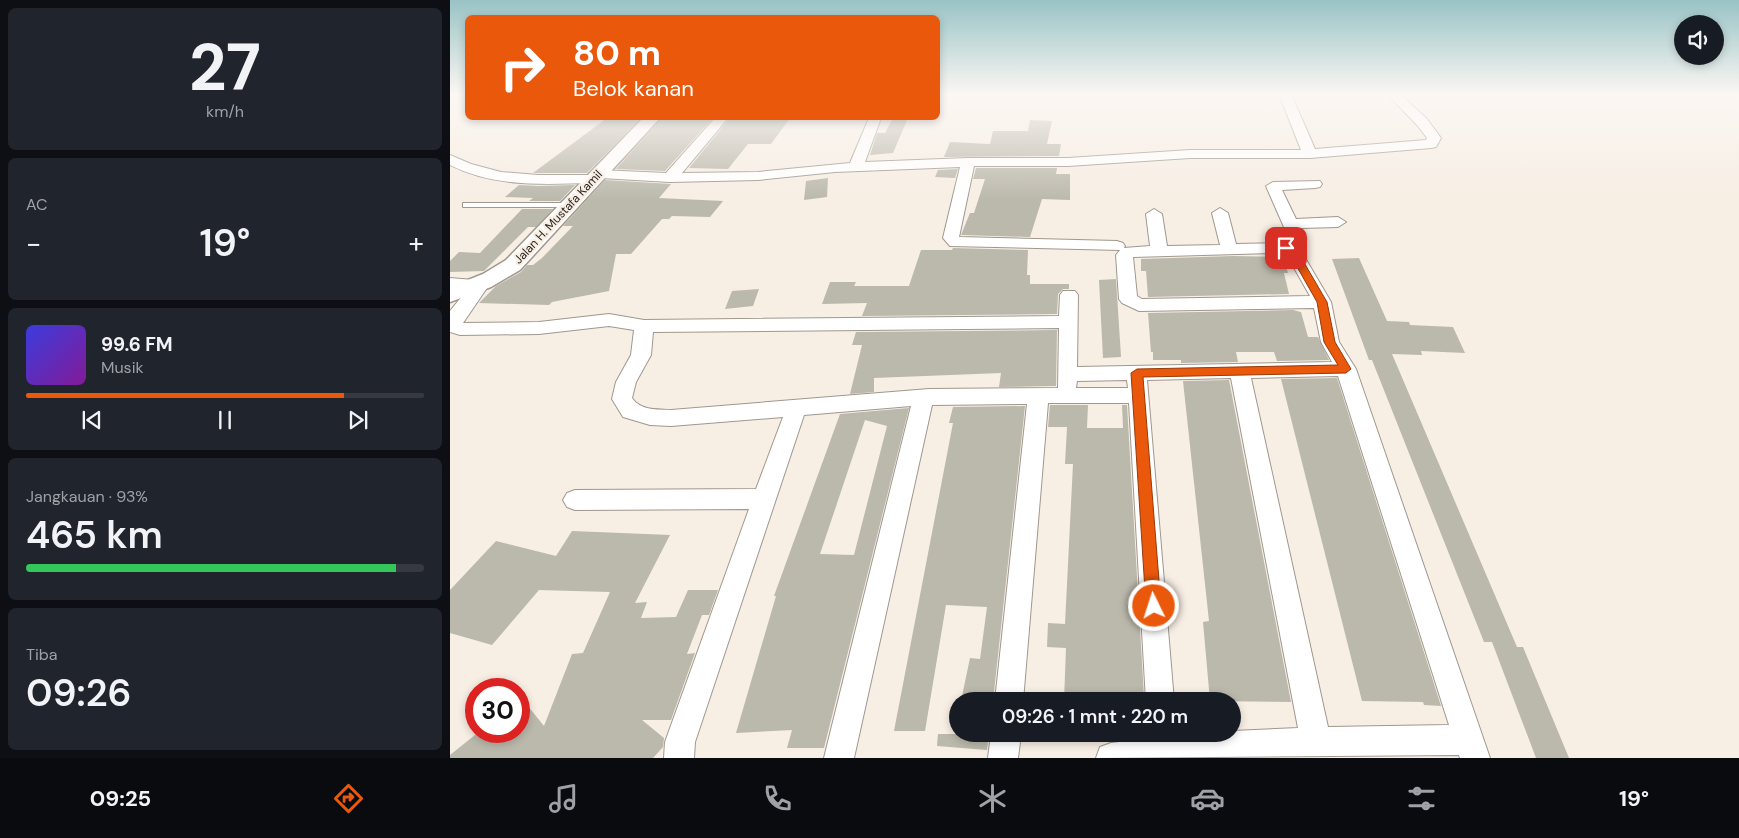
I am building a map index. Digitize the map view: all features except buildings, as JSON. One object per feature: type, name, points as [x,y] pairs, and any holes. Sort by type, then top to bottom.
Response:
[{"type":"street","name":"Jalan H. Mustafa Kamil","points":[[450,295],[480,285],[513,265],[641,129]]},
{"type":"street","points":[[670,178],[712,129]]},
{"type":"street","points":[[856,167],[871,129]]},
{"type":"street","points":[[1300,129],[1310,154]]},
{"type":"street","points":[[450,159],[484,175],[534,179],[758,176],[856,167],[968,162],[1068,162],[1190,154],[1310,154],[1431,144],[1434,138],[1429,129]]},
{"type":"street","points":[[968,162],[951,238],[956,242],[1117,246]]},
{"type":"street","points":[[1286,248],[1288,241],[1296,235],[1273,186],[1315,184]]},
{"type":"street","points":[[1220,213],[1228,250]]},
{"type":"street","points":[[1154,214],[1159,251]]},
{"type":"street","points":[[1291,224],[1338,222]]},
{"type":"street","points":[[1241,742],[1316,742],[1472,749],[1346,369],[1330,342],[1322,302],[1296,256],[1286,248],[1128,252],[1124,254],[1128,300],[1133,304],[1322,302]]},
{"type":"street","points":[[450,282],[480,285]]},
{"type":"street","points":[[480,285],[450,324],[460,329],[539,328],[609,320],[644,326],[1070,322]]},
{"type":"street","points":[[1066,397],[1070,322],[1069,295]]},
{"type":"street","points":[[644,326],[641,355],[626,382],[622,399],[630,411],[650,417],[670,418],[796,406],[923,398],[1066,397],[1138,384],[1240,371],[1346,369]]},
{"type":"street","points":[[1240,371],[1316,742]]},
{"type":"street","points":[[1068,374],[1138,384]]},
{"type":"street","points":[[1138,384],[1159,692]]},
{"type":"street","points":[[1010,692],[1038,396]]},
{"type":"street","points":[[839,758],[923,398]]},
{"type":"street","points":[[679,758],[680,742],[796,406]]},
{"type":"street","points":[[575,500],[764,499]]},
{"type":"street","points":[[1003,758],[1005,742]]},
{"type":"street","points":[[1111,758],[1163,742]]},
{"type":"lane","points":[[466,205],[571,205]]},
{"type":"route","points":[[1154,606],[1137,373],[1346,369],[1330,342],[1322,302],[1296,256],[1286,248]]}]
